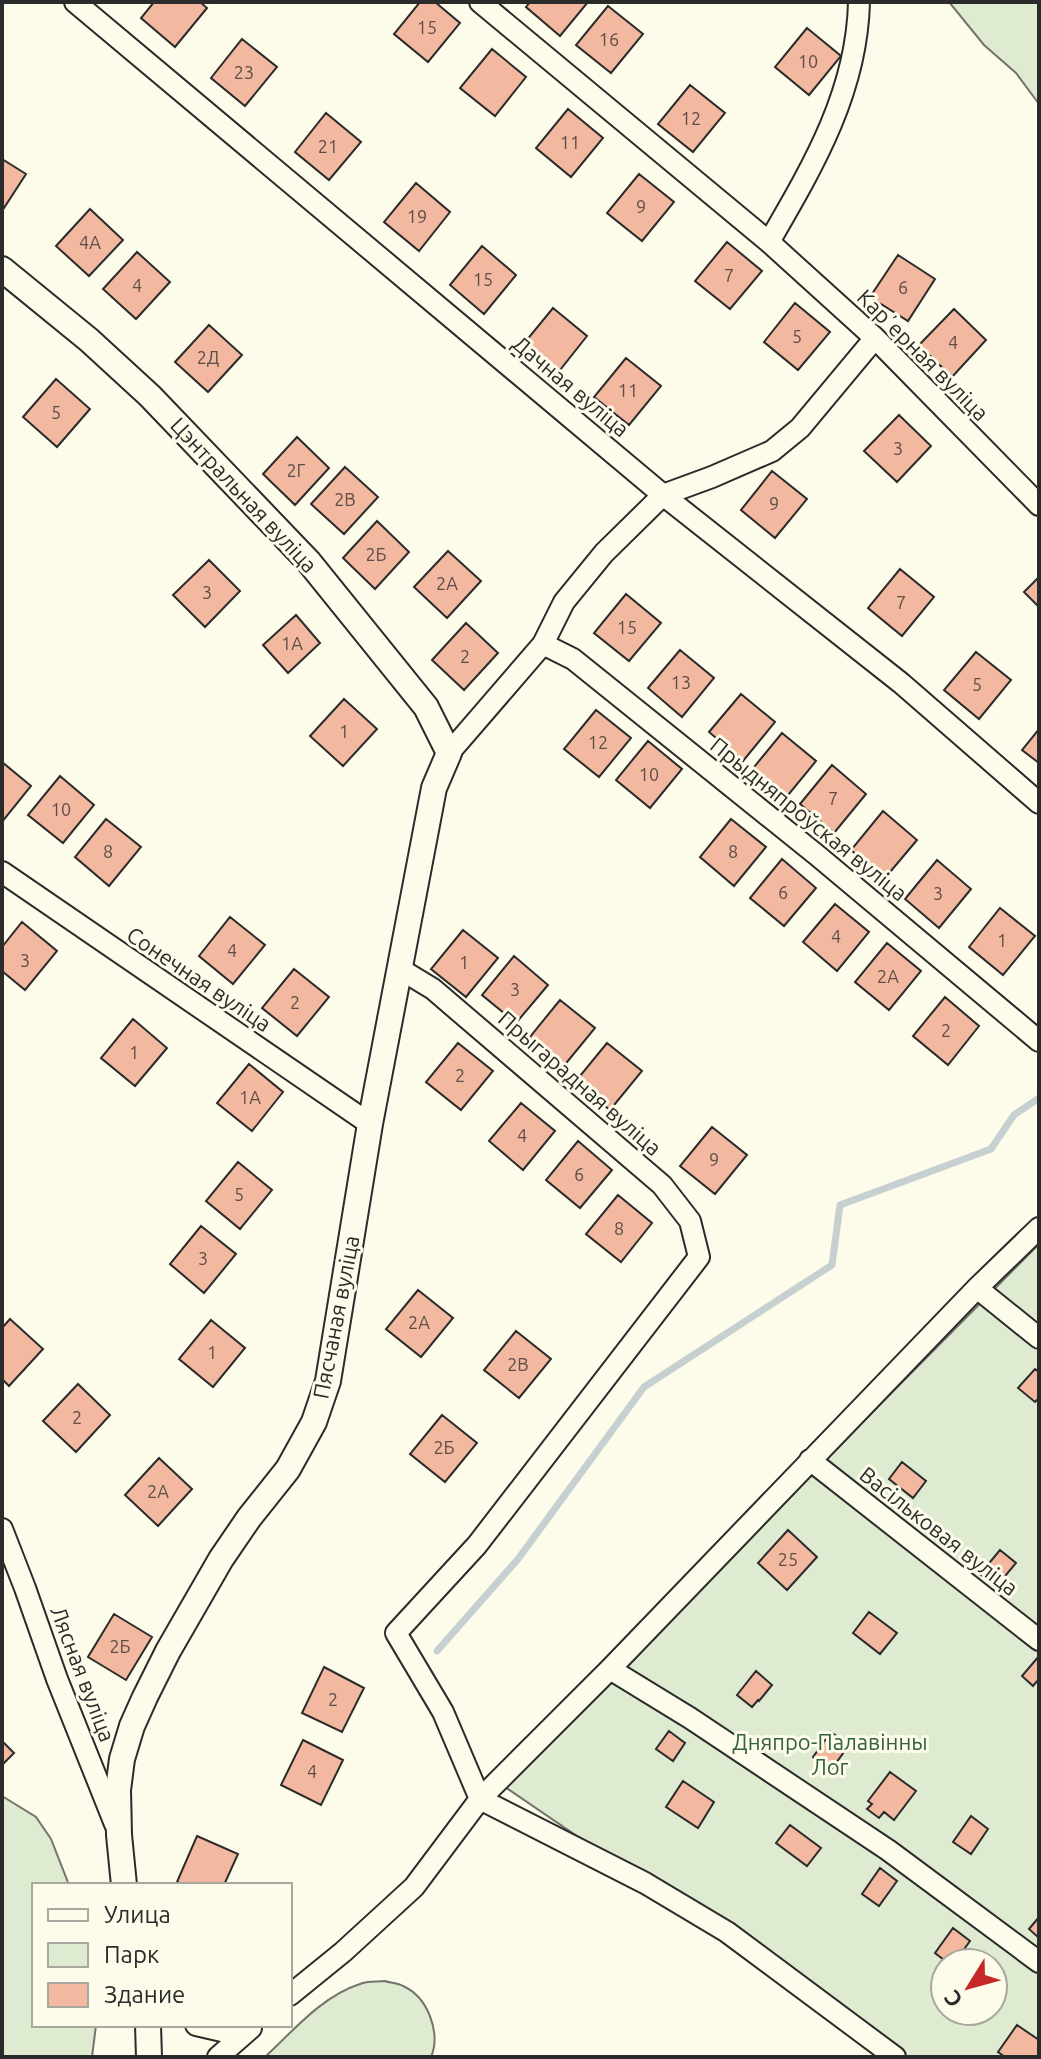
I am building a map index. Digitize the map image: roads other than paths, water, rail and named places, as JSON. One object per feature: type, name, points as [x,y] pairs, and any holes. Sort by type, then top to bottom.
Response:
[{"type":"street","name":"Дачная вуліца","points":[[75,2],[663,495],[901,683],[1039,803]]},
{"type":"street","name":"Карʼерная вуліца","points":[[480,2],[769,242],[875,338],[1039,505]]},
{"type":"street","points":[[769,242],[798,193],[831,126],[846,86],[859,32],[859,2]]},
{"type":"street","name":"Цэнтральная вуліца","points":[[2,269],[150,396],[309,562],[426,707],[449,753]]},
{"type":"street","points":[[449,753],[543,644],[564,602],[604,553],[663,495],[772,451],[800,428],[875,338]]},
{"type":"street","name":"Прыдняпроўская вуліца","points":[[543,644],[573,659],[818,856],[1039,1041]]},
{"type":"street","name":"Пясчаная вуліца","points":[[124,1883],[118,1790],[122,1759],[132,1726],[221,1559],[288,1469],[314,1422],[328,1381],[370,1124],[434,788],[449,753]]},
{"type":"street","name":"Сонечная вуліца","points":[[2,872],[370,1124]]},
{"type":"street","name":"Прыгарадная вуліца","points":[[400,969],[433,989],[662,1185],[690,1221],[699,1257],[477,1545],[396,1633],[443,1712],[480,1799]]},
{"type":"street","points":[[292,1993],[414,1887],[480,1799],[1039,1228]]},
{"type":"street","points":[[977,1288],[1039,1338]]},
{"type":"street","name":"Васільковая вуліца","points":[[810,1460],[1039,1640]]},
{"type":"street","name":"Лясная вуліца","points":[[2,1529],[119,1835]]},
{"type":"street","points":[[610,1669],[647,1690],[888,1850],[1039,1962]]},
{"type":"street","points":[[480,1799],[645,1883],[727,1932],[895,2057]]},
{"type":"street","points":[[148,2027],[149,2057]]},
{"type":"street","points":[[205,2027],[222,2031],[246,2027]]},
{"type":"street","points":[[218,2057],[251,2027]]},
{"type":"waterway","points":[[437,1651],[518,1559],[644,1387],[832,1265],[840,1205],[991,1149],[1014,1115],[1039,1098]]},
{"type":"park label","name":"Дняпро-Палавінны Лог","points":[[830,1754]]}]
